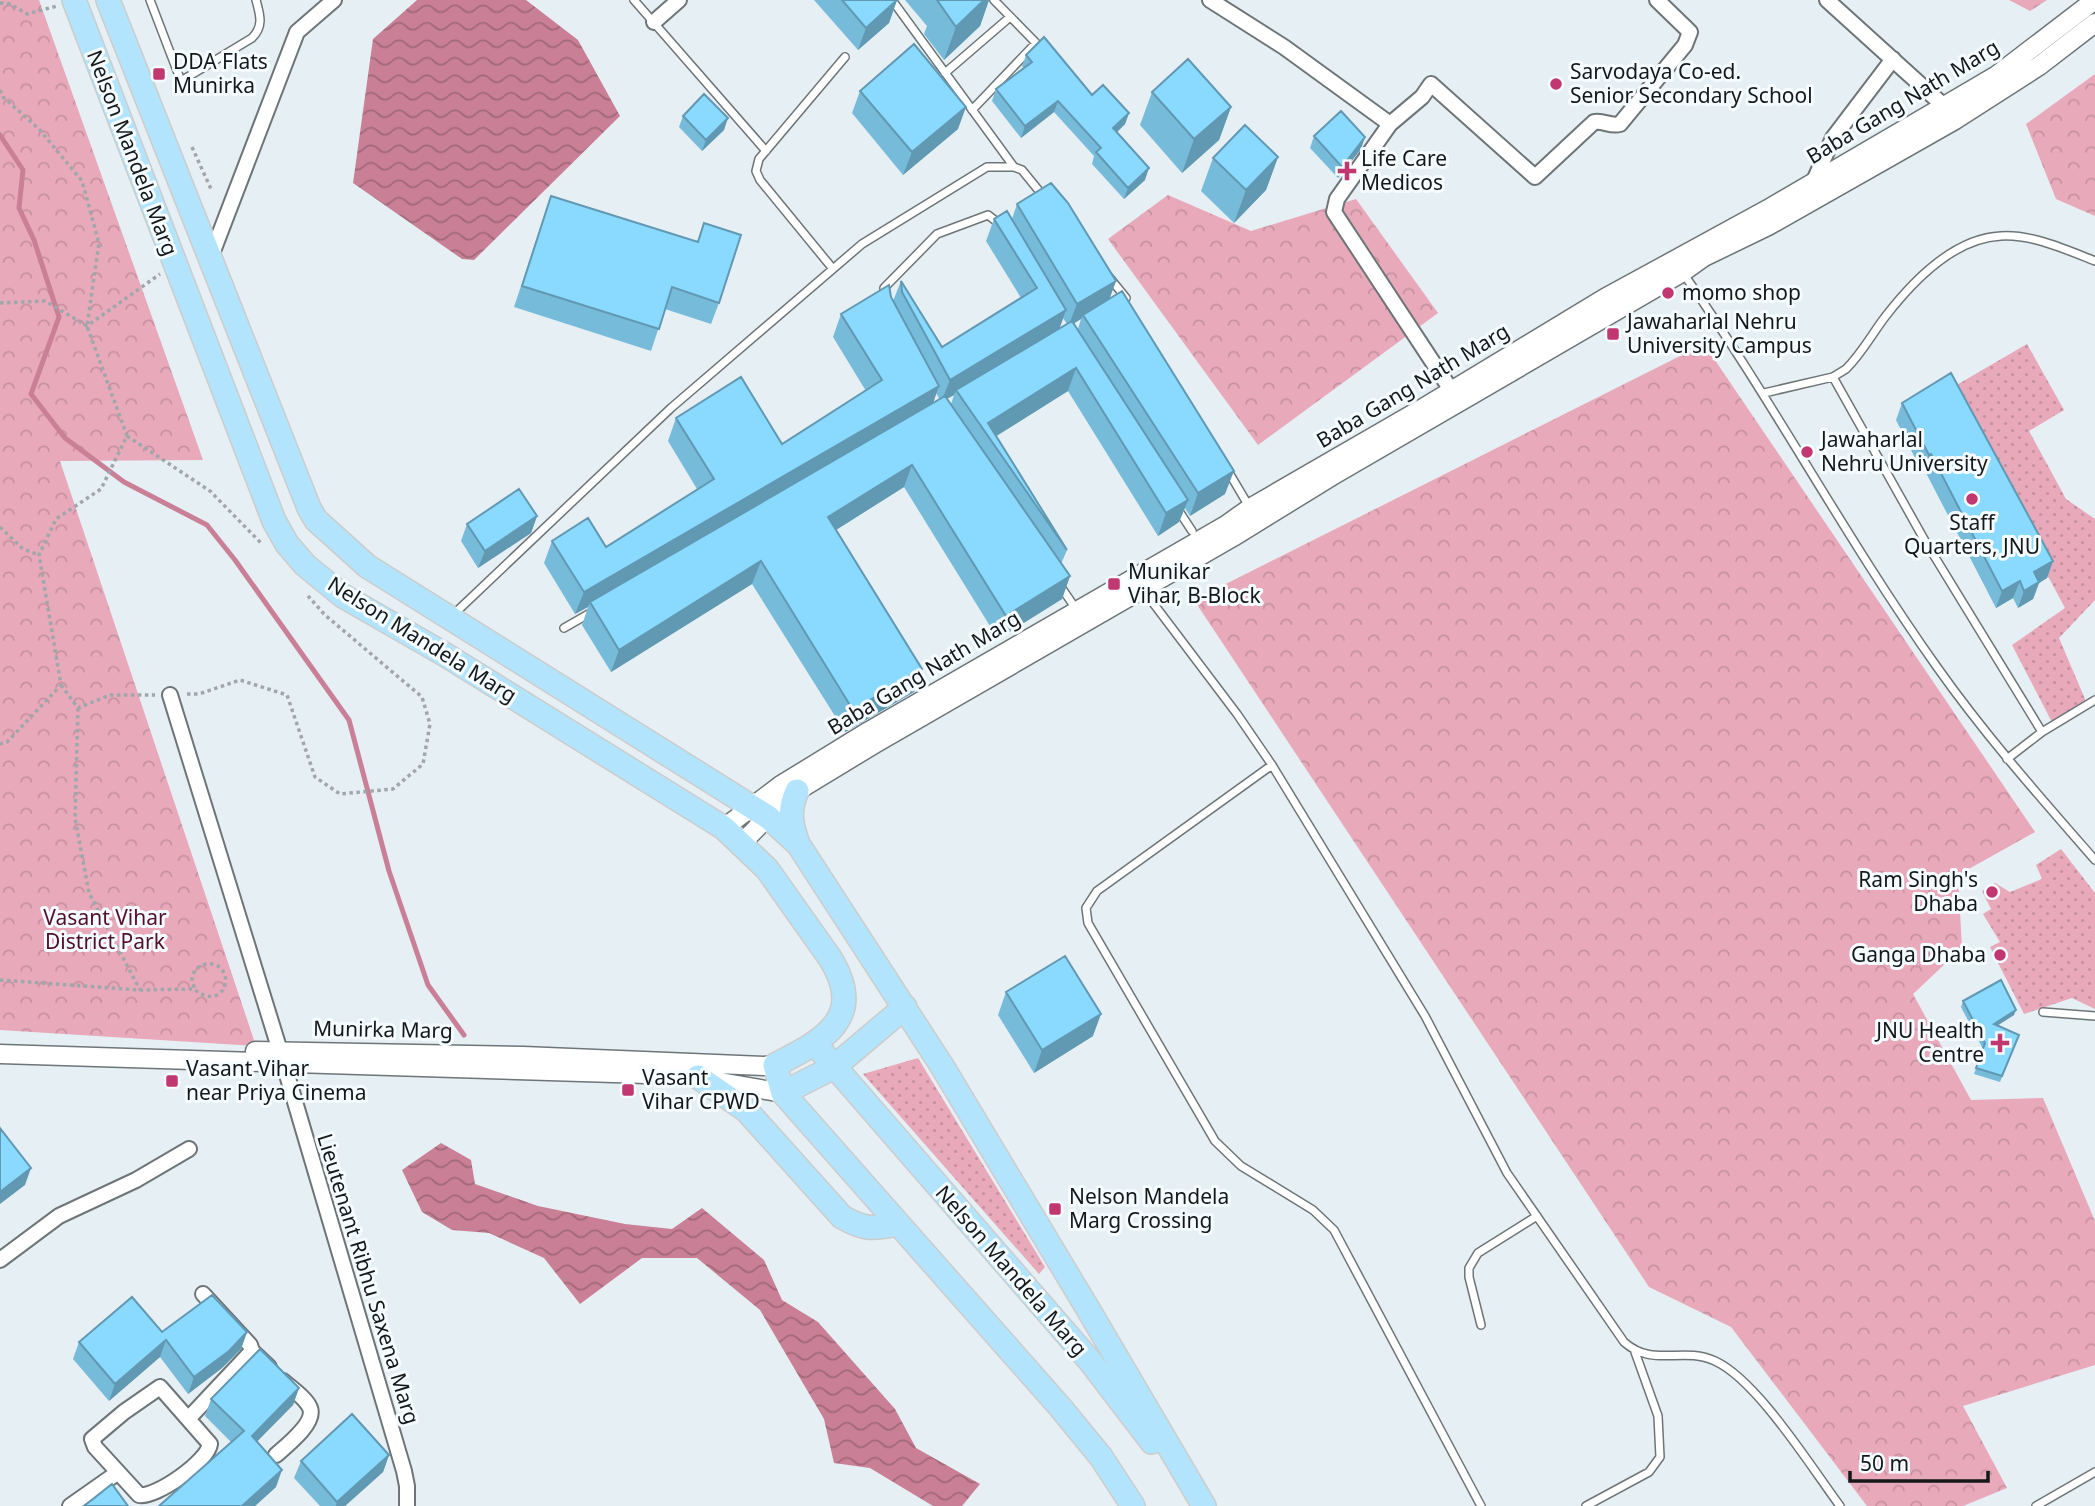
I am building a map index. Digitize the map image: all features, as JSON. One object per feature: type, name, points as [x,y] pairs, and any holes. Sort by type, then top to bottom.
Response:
[{"type":"main road","name":"Nelson Mandela Marg","points":[[108,0],[304,496],[316,520],[367,566],[760,811],[798,844]]},
{"type":"main road","name":"Nelson Mandela Marg","points":[[74,1],[274,521],[287,544],[306,565],[343,596],[444,654],[724,828],[767,869],[837,970],[842,982],[844,1009],[838,1022],[815,1044],[770,1066]]},
{"type":"main road","points":[[797,791],[790,813],[798,844],[905,1007],[1088,1309],[1203,1506]]},
{"type":"main road","points":[[783,1093],[834,1066],[905,1007]]},
{"type":"main road","name":"Nelson Mandela Marg","points":[[815,1044],[1090,1361],[1195,1506]]},
{"type":"main road","points":[[770,1066],[783,1093],[1101,1457],[1133,1506]]},
{"type":"main road","points":[[705,1079],[746,1110],[842,1216],[860,1228],[898,1224]]},
{"type":"street","points":[[210,260],[297,32],[334,0]]},
{"type":"street","points":[[654,22],[679,0]]},
{"type":"street","points":[[1210,0],[1284,47],[1390,124]]},
{"type":"street","points":[[1456,396],[1333,208],[1390,124],[1422,97],[1431,85],[1535,177],[1594,122],[1620,124],[1685,45],[1689,32],[1657,0]]},
{"type":"street","points":[[1827,0],[1944,106]]},
{"type":"street","name":"Baba Gang Nath Marg","points":[[1679,266],[1813,183],[1997,75],[2095,0]]},
{"type":"street","name":"Baba Gang Nath Marg","points":[[760,811],[781,785],[869,731],[1456,396],[1653,270],[1679,266],[1704,257],[1768,226],[1955,120],[2039,66],[2095,23]]},
{"type":"street","points":[[1813,183],[1833,138],[1893,59]]},
{"type":"street","name":"Baba Gang Nath Marg","points":[[760,811],[1233,537],[1255,513]]},
{"type":"street","name":"Lieutenant Ribhu Saxena Marg","points":[[170,695],[282,1058],[404,1472],[407,1506]]},
{"type":"street","points":[[724,828],[760,811]]},
{"type":"street","points":[[742,843],[760,811]]},
{"type":"street","name":"Munirka Marg","points":[[0,1042],[705,1079],[783,1093]]},
{"type":"street","name":"Munirka Marg","points":[[0,1054],[282,1058],[523,1056],[770,1066]]},
{"type":"street","points":[[0,1259],[60,1216],[136,1180],[188,1149]]},
{"type":"street","points":[[203,1294],[250,1345],[252,1351],[310,1407],[312,1416],[307,1424],[276,1455]]},
{"type":"street","points":[[189,1419],[252,1351]]},
{"type":"street","points":[[160,1387],[210,1444],[207,1454],[189,1470],[146,1496],[135,1493],[117,1473],[95,1447],[92,1439],[160,1387]]},
{"type":"street","points":[[70,1506],[117,1473]]},
{"type":"lane","points":[[150,0],[181,81],[258,33],[261,21],[256,0]]},
{"type":"lane","points":[[634,0],[766,151]]},
{"type":"lane","points":[[892,0],[1014,167]]},
{"type":"lane","points":[[972,110],[1036,43],[994,0]]},
{"type":"lane","points":[[945,72],[1010,17]]},
{"type":"lane","points":[[833,269],[760,180],[756,171],[757,164],[766,151],[845,57]]},
{"type":"lane","points":[[451,617],[671,408],[862,244],[987,167],[1014,167],[1022,170],[1048,202]]},
{"type":"lane","points":[[887,307],[884,288],[937,234],[988,215],[999,222],[1006,233]]},
{"type":"lane","points":[[1764,393],[1833,377],[1846,369],[1908,290],[1949,254],[1968,244],[2000,236],[2018,237],[2095,261]]},
{"type":"lane","points":[[1679,266],[1764,393],[1805,465],[1936,666],[2007,759],[2095,860]]},
{"type":"lane","points":[[1101,267],[1134,310]]},
{"type":"lane","points":[[1117,305],[1127,299]]},
{"type":"lane","points":[[1833,377],[1925,541],[2042,732]]},
{"type":"lane","points":[[1222,461],[1255,513]]},
{"type":"lane","points":[[1170,497],[1192,531]]},
{"type":"lane","points":[[1052,574],[1077,610]]},
{"type":"lane","points":[[1142,589],[1237,714],[1272,765],[1425,1016],[1507,1173],[1624,1342],[1635,1352],[1658,1416],[1660,1457],[1649,1472],[1586,1506]]},
{"type":"lane","points":[[564,628],[601,607]]},
{"type":"lane","points":[[2007,759],[2042,732],[2095,700]]},
{"type":"lane","points":[[1272,765],[1097,891],[1086,908],[1088,923],[1215,1141],[1241,1166],[1312,1210],[1334,1230],[1481,1506]]},
{"type":"lane","points":[[2043,1012],[2095,1016]]},
{"type":"lane","points":[[1481,1325],[1469,1277],[1473,1260],[1478,1253],[1537,1216]]},
{"type":"lane","points":[[1635,1352],[1663,1357],[1694,1354],[1716,1361],[1732,1371],[1766,1406],[1840,1506]]},
{"type":"lane","points":[[2036,1506],[2095,1472]]},
{"type":"path","points":[[0,3],[10,4],[27,14],[74,1]]},
{"type":"path","points":[[0,90],[2,98],[39,129],[82,181],[99,243],[87,326],[127,436],[210,491],[268,550]]},
{"type":"path","points":[[192,147],[211,189]]},
{"type":"path","points":[[87,326],[175,263]]},
{"type":"path","points":[[0,303],[45,301],[87,326]]},
{"type":"path","points":[[127,436],[101,489],[56,519],[39,555],[61,685],[78,708],[75,818],[89,893],[140,990]]},
{"type":"path","points":[[0,527],[23,549],[39,555]]},
{"type":"path","points":[[78,708],[110,695],[199,694],[240,680],[287,695],[315,777],[340,794],[393,789],[423,764],[430,724],[422,697],[325,615],[300,587]]},
{"type":"path","points":[[0,744],[7,742],[61,685]]},
{"type":"path","points":[[0,981],[140,990],[194,989],[203,996],[214,997],[222,992],[226,982],[225,972],[217,965],[207,963],[197,968],[192,977],[194,989]]},
{"type":"green space","name":"Vasant Vihar District Park","points":[[0,0],[39,0],[203,460],[60,461],[256,1046],[0,1030]]},
{"type":"green space","points":[[2009,0],[2047,0],[2030,11]]},
{"type":"green space","points":[[2095,74],[2095,216],[2056,199],[2026,124]]},
{"type":"green space","points":[[1168,195],[1251,231],[1356,199],[1438,313],[1258,445],[1108,239]]},
{"type":"green space","points":[[1704,344],[2035,832],[1958,875],[1962,948],[1913,994],[1971,1100],[2043,1098],[2095,1221],[2095,1365],[1963,1406],[2007,1488],[1963,1506],[1867,1506],[1731,1327],[1649,1287],[1194,600]]},
{"type":"green space","points":[[2027,344],[2064,410],[2029,431],[2066,499],[2095,519],[2095,600],[2059,638],[2088,706],[2055,728],[2012,645],[2065,608],[1948,390]]},
{"type":"green space","points":[[2061,849],[2095,893],[2095,1009],[2072,998],[2024,1014],[1990,947],[2000,942],[1983,914],[1991,909],[1982,891],[1995,883],[2010,892],[2042,879],[2036,865]]},
{"type":"green space","points":[[918,1058],[1045,1267],[1039,1274],[863,1074]]},
{"type":"water","points":[[417,0],[526,0],[578,40],[620,116],[474,260],[462,259],[353,183],[373,39]]},
{"type":"water","points":[[441,1143],[471,1160],[475,1184],[538,1206],[625,1224],[672,1229],[702,1208],[764,1260],[782,1300],[818,1322],[895,1409],[916,1448],[980,1484],[962,1506],[933,1506],[870,1468],[834,1463],[824,1419],[760,1310],[697,1258],[642,1258],[580,1304],[544,1258],[489,1233],[452,1230],[422,1212],[402,1170]]},
{"type":"building","points":[[842,0],[897,0],[866,28]]},
{"type":"building","points":[[937,0],[984,0],[956,27]]},
{"type":"building","points":[[1044,37],[1092,95],[1103,85],[1129,113],[1113,128],[1149,168],[1128,188],[1096,152],[1101,148],[1058,101],[1025,126],[996,89],[1032,62],[1026,55]]},
{"type":"building","points":[[914,44],[966,107],[912,152],[860,91]]},
{"type":"building","points":[[1188,59],[1231,107],[1194,139],[1152,92]]},
{"type":"building","points":[[704,94],[728,118],[706,140],[683,116]]},
{"type":"building","points":[[1341,111],[1365,137],[1342,167],[1314,136]]},
{"type":"building","points":[[1245,125],[1278,157],[1246,190],[1213,158]]},
{"type":"building","points":[[1051,183],[1068,203],[1116,281],[1077,304],[1017,204]]},
{"type":"building","points":[[551,196],[698,242],[704,223],[741,235],[719,303],[672,287],[659,329],[522,286]]},
{"type":"building","points":[[1007,211],[1066,310],[950,380],[902,292],[901,281],[942,347],[1037,288],[994,219]]},
{"type":"building","points":[[889,285],[891,297],[939,386],[584,592],[552,541],[588,518],[606,547],[714,479],[676,418],[741,377],[782,444],[882,380],[841,314]]},
{"type":"building","points":[[1122,291],[1234,471],[1198,493],[1083,315]]},
{"type":"building","points":[[1072,321],[1188,500],[1166,513],[1076,368],[988,423],[1067,550],[956,390]]},
{"type":"building","points":[[1951,373],[2053,561],[2034,572],[2039,582],[2024,591],[2020,581],[2002,591],[1902,403]]},
{"type":"building","points":[[945,396],[1070,576],[1006,616],[912,465],[828,517],[922,669],[853,710],[761,561],[619,650],[590,602]]},
{"type":"building","points":[[519,489],[537,516],[485,551],[467,524]]},
{"type":"building","points":[[1065,956],[1101,1014],[1042,1050],[1006,992]]},
{"type":"building","points":[[2001,980],[2016,1010],[1994,1024],[2019,1035],[2002,1076],[1976,1068],[1985,1043],[1963,1001]]},
{"type":"building","points":[[0,1128],[31,1168],[0,1192]]},
{"type":"building","points":[[212,1295],[247,1332],[229,1351],[194,1377],[166,1340],[115,1384],[79,1342],[132,1297],[162,1332]]},
{"type":"building","points":[[260,1349],[299,1388],[252,1436],[282,1470],[242,1506],[159,1506],[244,1431],[211,1399]]},
{"type":"building","points":[[352,1414],[389,1455],[337,1502],[301,1461]]},
{"type":"building","points":[[112,1484],[128,1506],[84,1506]]},
{"type":"waterway","points":[[0,135],[23,170],[19,208],[34,240],[59,317],[31,394],[65,438],[124,482],[207,525],[349,720],[389,871],[428,985],[464,1035]]},
{"type":"place","name":"DDA Flats Munirka","points":[[159,74]]},
{"type":"place","name":"Sarvodaya Co-ed. Senior Secondary School","points":[[1556,84]]},
{"type":"place","name":"Life Care Medicos","points":[[1347,171]]},
{"type":"place","name":"momo shop","points":[[1668,293]]},
{"type":"place","name":"Jawaharlal Nehru University Campus","points":[[1613,334]]},
{"type":"place","name":"Jawaharlal Nehru University","points":[[1807,452]]},
{"type":"place","name":"Staff Quarters, JNU","points":[[1972,499]]},
{"type":"place","name":"Munikar Vihar, B-Block","points":[[1114,584]]},
{"type":"place","name":"Ram Singh's Dhaba","points":[[1992,892]]},
{"type":"place","name":"Ganga Dhaba","points":[[2000,955]]},
{"type":"place","name":"JNU Health Centre","points":[[2000,1043]]},
{"type":"place","name":"Vasant Vihar near Priya Cinema","points":[[172,1081]]},
{"type":"place","name":"Vasant Vihar CPWD","points":[[628,1090]]},
{"type":"place","name":"Nelson Mandela Marg Crossing","points":[[1055,1209]]}]
